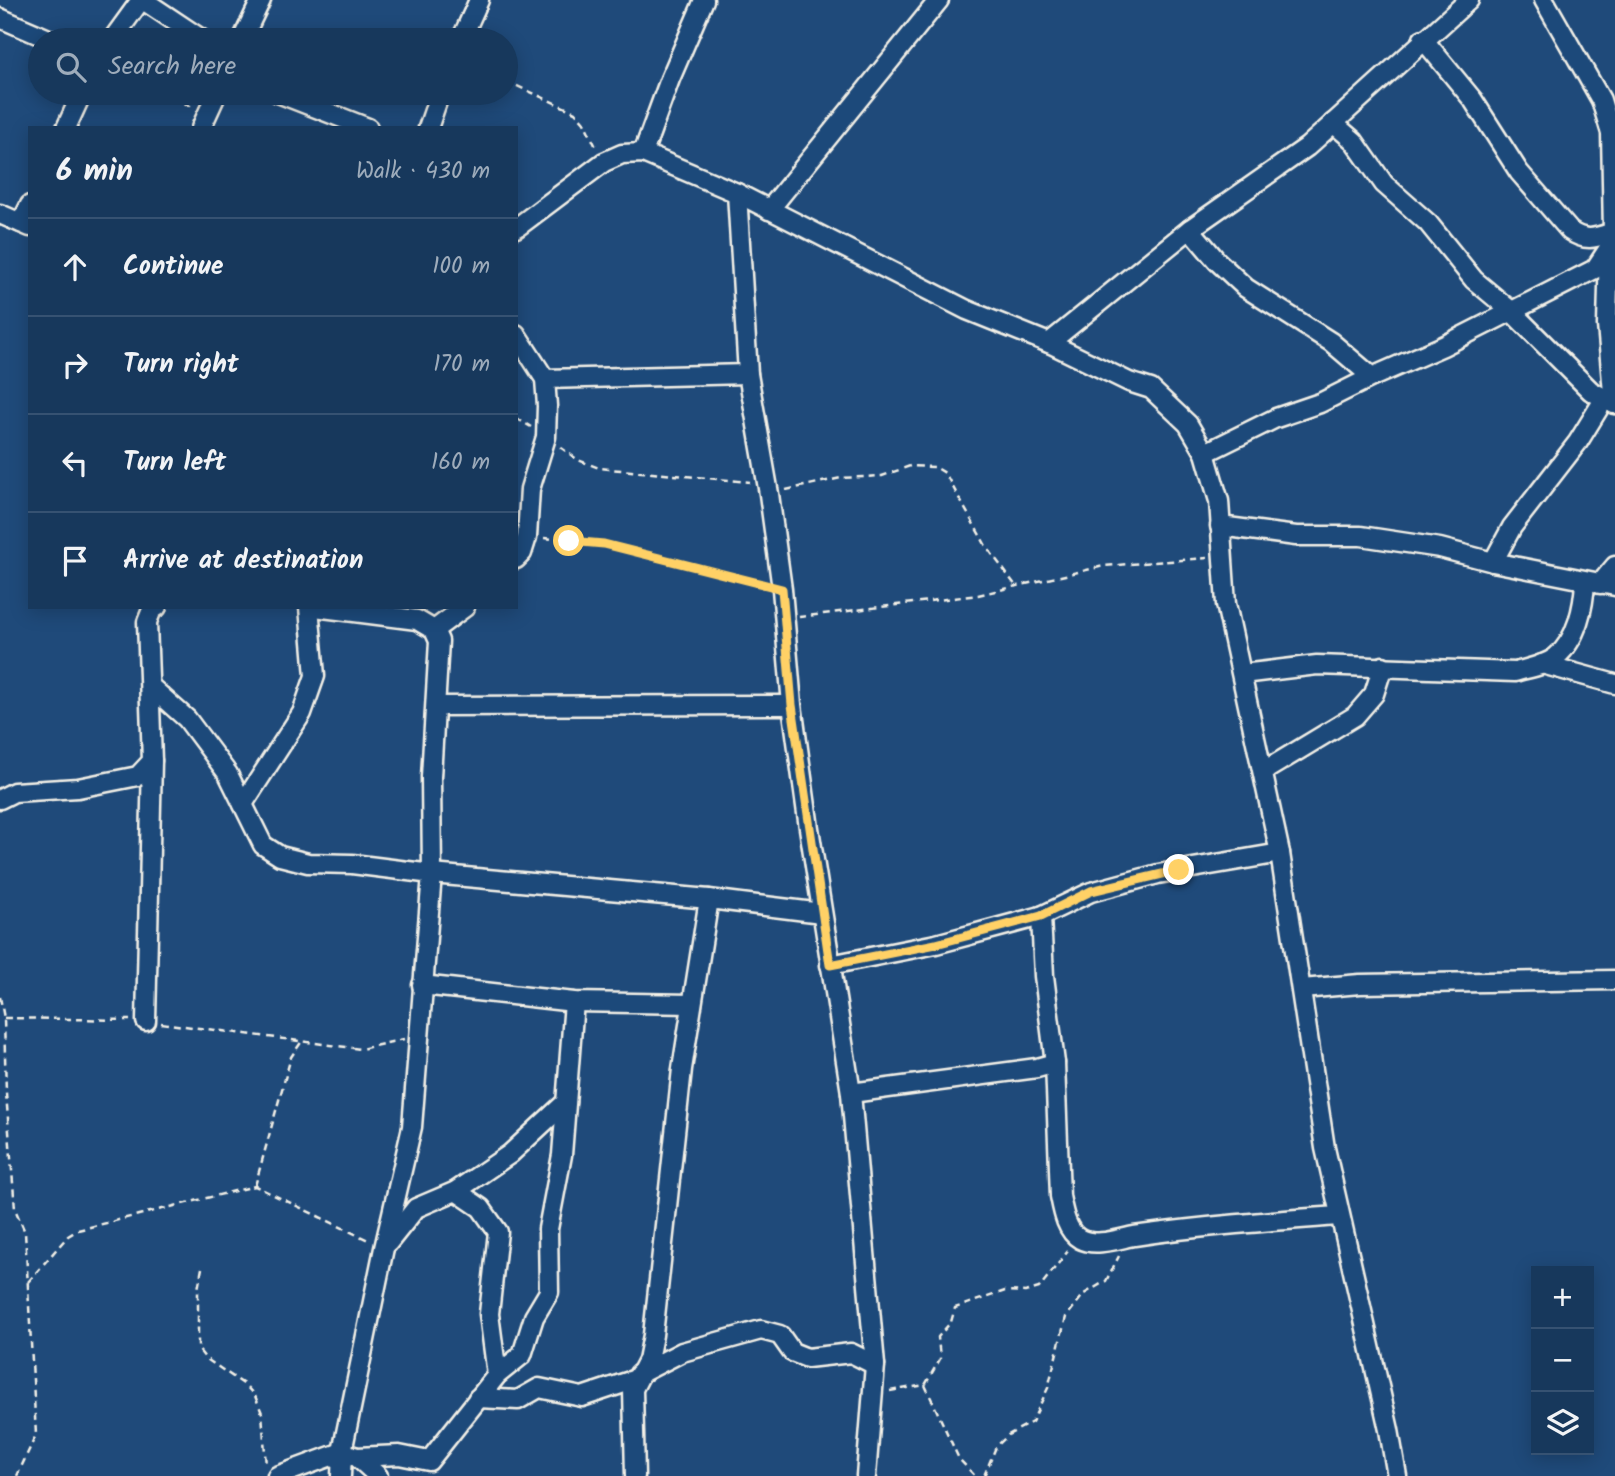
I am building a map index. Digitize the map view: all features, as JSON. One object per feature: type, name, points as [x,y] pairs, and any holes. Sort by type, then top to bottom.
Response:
[{"type":"street","points":[[121,28],[142,0],[185,28]]},
{"type":"street","points":[[248,28],[261,0]]},
{"type":"street","points":[[466,28],[479,0]]},
{"type":"street","points":[[643,153],[670,79],[704,0]]},
{"type":"street","points":[[769,209],[939,0]]},
{"type":"street","points":[[1049,343],[1190,229],[1307,147],[1469,0]]},
{"type":"street","points":[[1493,562],[1512,527],[1611,402],[1607,325],[1613,230],[1611,133],[1601,100],[1544,0]]},
{"type":"street","points":[[0,18],[28,30]]},
{"type":"street","points":[[1423,40],[1473,100],[1518,172],[1570,231],[1580,238],[1597,237],[1613,230]]},
{"type":"street","points":[[67,126],[77,105]]},
{"type":"street","points":[[204,121],[211,105]]},
{"type":"street","points":[[309,105],[363,126]]},
{"type":"street","points":[[429,126],[436,105]]},
{"type":"street","points":[[1333,122],[1354,141],[1384,184],[1428,223],[1474,280],[1510,310],[1591,391],[1611,402]]},
{"type":"street","points":[[518,226],[604,162],[622,154],[643,153],[737,193],[967,310],[1049,343],[1129,382],[1151,389],[1188,424],[1205,453],[1219,501],[1226,604],[1280,853],[1325,1148],[1397,1476]]},
{"type":"street","points":[[737,193],[748,374],[782,589],[792,705],[851,1094],[874,1365],[866,1476]]},
{"type":"street","points":[[0,214],[26,225]]},
{"type":"street","points":[[1190,229],[1217,261],[1246,288],[1332,342],[1372,377]]},
{"type":"street","points":[[1205,453],[1276,418],[1320,403],[1443,346],[1510,310],[1586,275],[1595,269],[1613,230]]},
{"type":"street","points":[[518,337],[545,379],[546,437],[530,489],[527,537],[518,557]]},
{"type":"street","points":[[545,379],[748,374]]},
{"type":"street","points":[[1220,526],[1296,536],[1361,536],[1440,548],[1600,584]]},
{"type":"street","points":[[1242,674],[1317,665],[1515,672],[1556,657],[1568,644],[1584,603],[1615,566]]},
{"type":"street","points":[[146,1021],[152,761],[147,622],[152,609]]},
{"type":"street","points":[[243,804],[302,713],[315,676],[309,609]]},
{"type":"street","points":[[331,609],[417,620],[434,630],[439,641],[432,777],[432,874],[412,1127],[384,1248],[349,1455],[341,1476]]},
{"type":"street","points":[[434,630],[462,609]]},
{"type":"street","points":[[1542,664],[1615,684]]},
{"type":"street","points":[[1264,771],[1355,716],[1374,694],[1383,666]]},
{"type":"street","points":[[151,688],[187,719],[228,774],[263,845],[279,856],[308,863],[352,864],[432,874],[709,899],[822,913]]},
{"type":"street","points":[[436,706],[792,705]]},
{"type":"street","points":[[0,799],[14,792],[78,788],[138,776],[152,761]]},
{"type":"street","points":[[830,965],[936,944],[1041,916],[1091,891],[1157,874],[1280,853]]},
{"type":"street","points":[[635,1476],[633,1390],[648,1360],[653,1335],[682,1069],[709,899]]},
{"type":"street","points":[[1041,916],[1044,976],[1055,1063],[1059,1196],[1064,1217],[1073,1233],[1081,1240],[1097,1242],[1186,1228],[1339,1216]]},
{"type":"street","points":[[1302,989],[1360,984],[1615,980]]},
{"type":"street","points":[[422,985],[574,1002],[692,1004]]},
{"type":"street","points":[[276,1476],[349,1455],[399,1455],[429,1461],[497,1375],[522,1355],[534,1317],[549,1292],[548,1229],[562,1156],[574,1002]]},
{"type":"street","points":[[851,1094],[1037,1068],[1055,1063]]},
{"type":"street","points":[[384,1248],[416,1209],[456,1191],[509,1154],[566,1102]]},
{"type":"street","points":[[456,1191],[481,1208],[498,1232],[489,1314],[497,1375]]},
{"type":"street","points":[[478,1398],[517,1400],[540,1388],[582,1397],[638,1377],[682,1352],[761,1330],[780,1335],[792,1352],[807,1358],[851,1353],[874,1365]]},
{"type":"street","points":[[349,1455],[377,1476]]},
{"type":"path","points":[[518,86],[575,112],[584,122],[604,162]]},
{"type":"path","points":[[181,105],[204,121]]},
{"type":"path","points":[[546,437],[578,460],[599,468],[752,482],[767,487],[882,476],[910,466],[935,467],[945,473],[986,546],[1016,586]]},
{"type":"path","points":[[527,537],[604,544],[782,589]]},
{"type":"path","points":[[784,618],[978,596],[1104,566],[1221,557]]},
{"type":"path","points":[[0,997],[4,1018],[6,1093],[15,1209],[25,1232],[36,1435],[18,1476]]},
{"type":"path","points":[[4,1018],[146,1021],[361,1049],[420,1034]]},
{"type":"path","points":[[255,1186],[291,1057],[302,1041]]},
{"type":"path","points":[[27,1282],[68,1236],[78,1230],[255,1186],[384,1248]]},
{"type":"path","points":[[984,1476],[996,1447],[1008,1434],[1032,1422],[1048,1388],[1066,1317],[1084,1294],[1106,1281],[1130,1237]]},
{"type":"path","points":[[925,1385],[940,1359],[938,1337],[950,1322],[956,1308],[1005,1291],[1025,1292],[1038,1288],[1063,1255],[1081,1240]]},
{"type":"path","points":[[202,1268],[198,1289],[198,1349],[205,1358],[245,1385],[255,1396],[262,1413],[267,1476]]},
{"type":"path","points":[[872,1394],[925,1385]]},
{"type":"path","points":[[925,1385],[959,1459],[975,1476]]},
{"type":"route","points":[[569,541],[604,544],[782,589],[792,705],[830,965],[936,944],[1041,916],[1091,891],[1179,870]]}]
